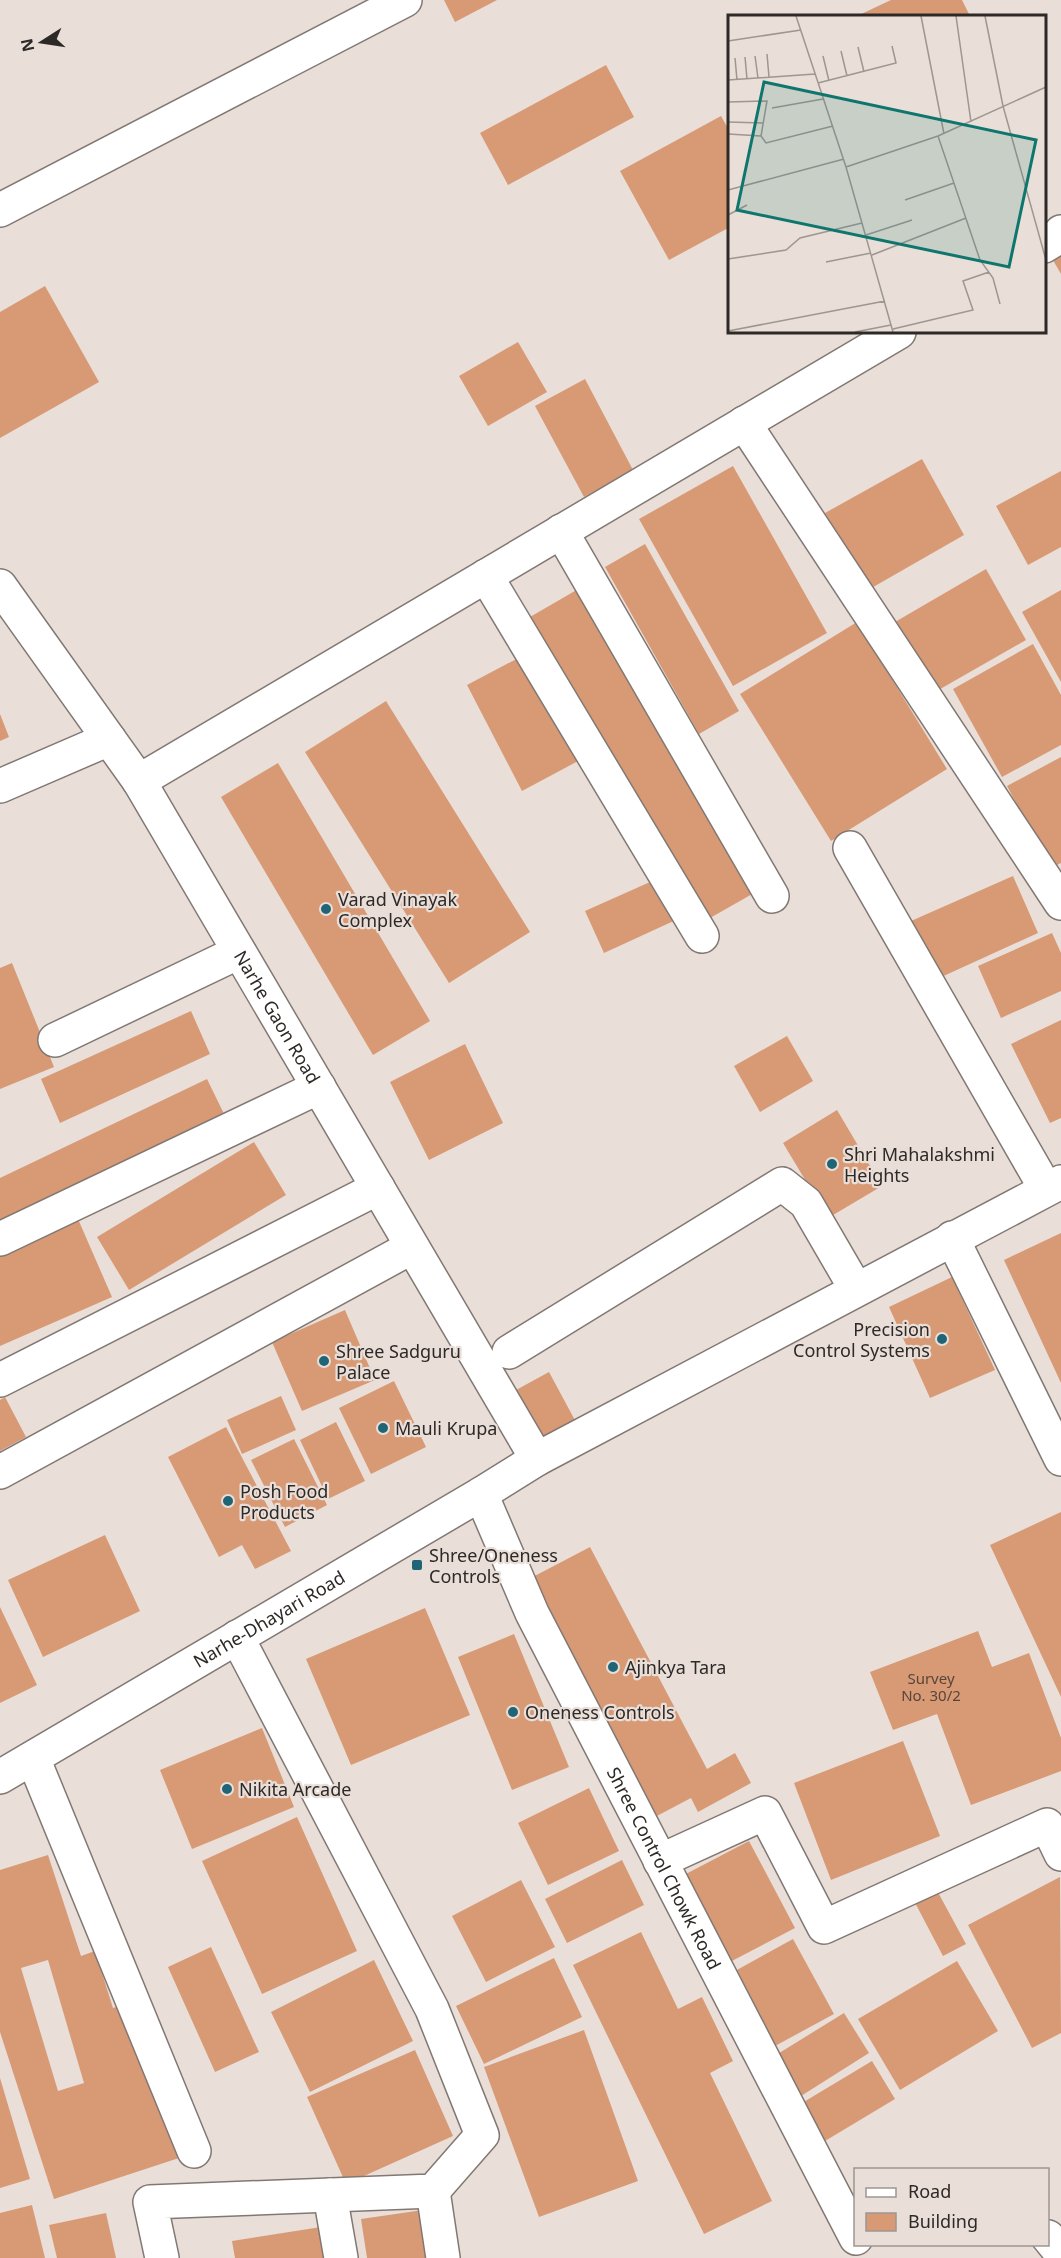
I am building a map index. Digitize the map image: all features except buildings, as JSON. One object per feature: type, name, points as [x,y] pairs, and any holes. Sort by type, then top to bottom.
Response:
[{"type":"street","points":[[0,210],[405,0]]},
{"type":"street","points":[[1046,245],[1061,232]]},
{"type":"street","points":[[139,781],[898,333]]},
{"type":"street","points":[[744,423],[1061,903]]},
{"type":"street","points":[[561,531],[772,896]]},
{"type":"street","points":[[486,576],[702,936]]},
{"type":"street","name":"Narhe Gaon Road","points":[[0,586],[139,781],[537,1459]]},
{"type":"street","points":[[0,786],[109,739]]},
{"type":"street","points":[[850,848],[1053,1185]]},
{"type":"street","points":[[55,1040],[239,952]]},
{"type":"street","points":[[0,1239],[319,1087]]},
{"type":"street","points":[[509,1352],[782,1185],[806,1203],[856,1289]]},
{"type":"street","name":"Narhe-Dhayari Road","points":[[0,1777],[537,1459],[1053,1185]]},
{"type":"street","points":[[0,1380],[378,1188]]},
{"type":"street","points":[[952,1238],[1061,1459]]},
{"type":"street","points":[[0,1472],[412,1247]]},
{"type":"street","name":"Shree Control Chowk Road","points":[[481,1494],[532,1613],[854,2236]]},
{"type":"street","points":[[162,2258],[150,2202],[433,2191],[482,2135],[432,2009],[237,1637]]},
{"type":"street","points":[[33,1758],[194,2151]]},
{"type":"street","points":[[660,1861],[765,1813],[824,1927],[1047,1825],[1061,1854]]},
{"type":"street","points":[[433,2191],[443,2258]]},
{"type":"street","points":[[330,2195],[341,2258]]},
{"type":"street","points":[[1049,2239],[1061,2253]]},
{"type":"place","name":"Varad Vinayak Complex","points":[[326,909]]},
{"type":"place","name":"Shri Mahalakshmi Heights","points":[[832,1164]]},
{"type":"place","name":"Precision Control Systems","points":[[942,1339]]},
{"type":"place","name":"Shree Sadguru Palace","points":[[324,1361]]},
{"type":"place","name":"Mauli Krupa","points":[[383,1428]]},
{"type":"place","name":"Posh Food Products","points":[[228,1501]]},
{"type":"place","name":"Shree/Oneness Controls","points":[[417,1565]]},
{"type":"place","name":"Ajinkya Tara","points":[[613,1667]]},
{"type":"place","name":"Oneness Controls","points":[[513,1712]]},
{"type":"place","name":"Nikita Arcade","points":[[227,1789]]}]
